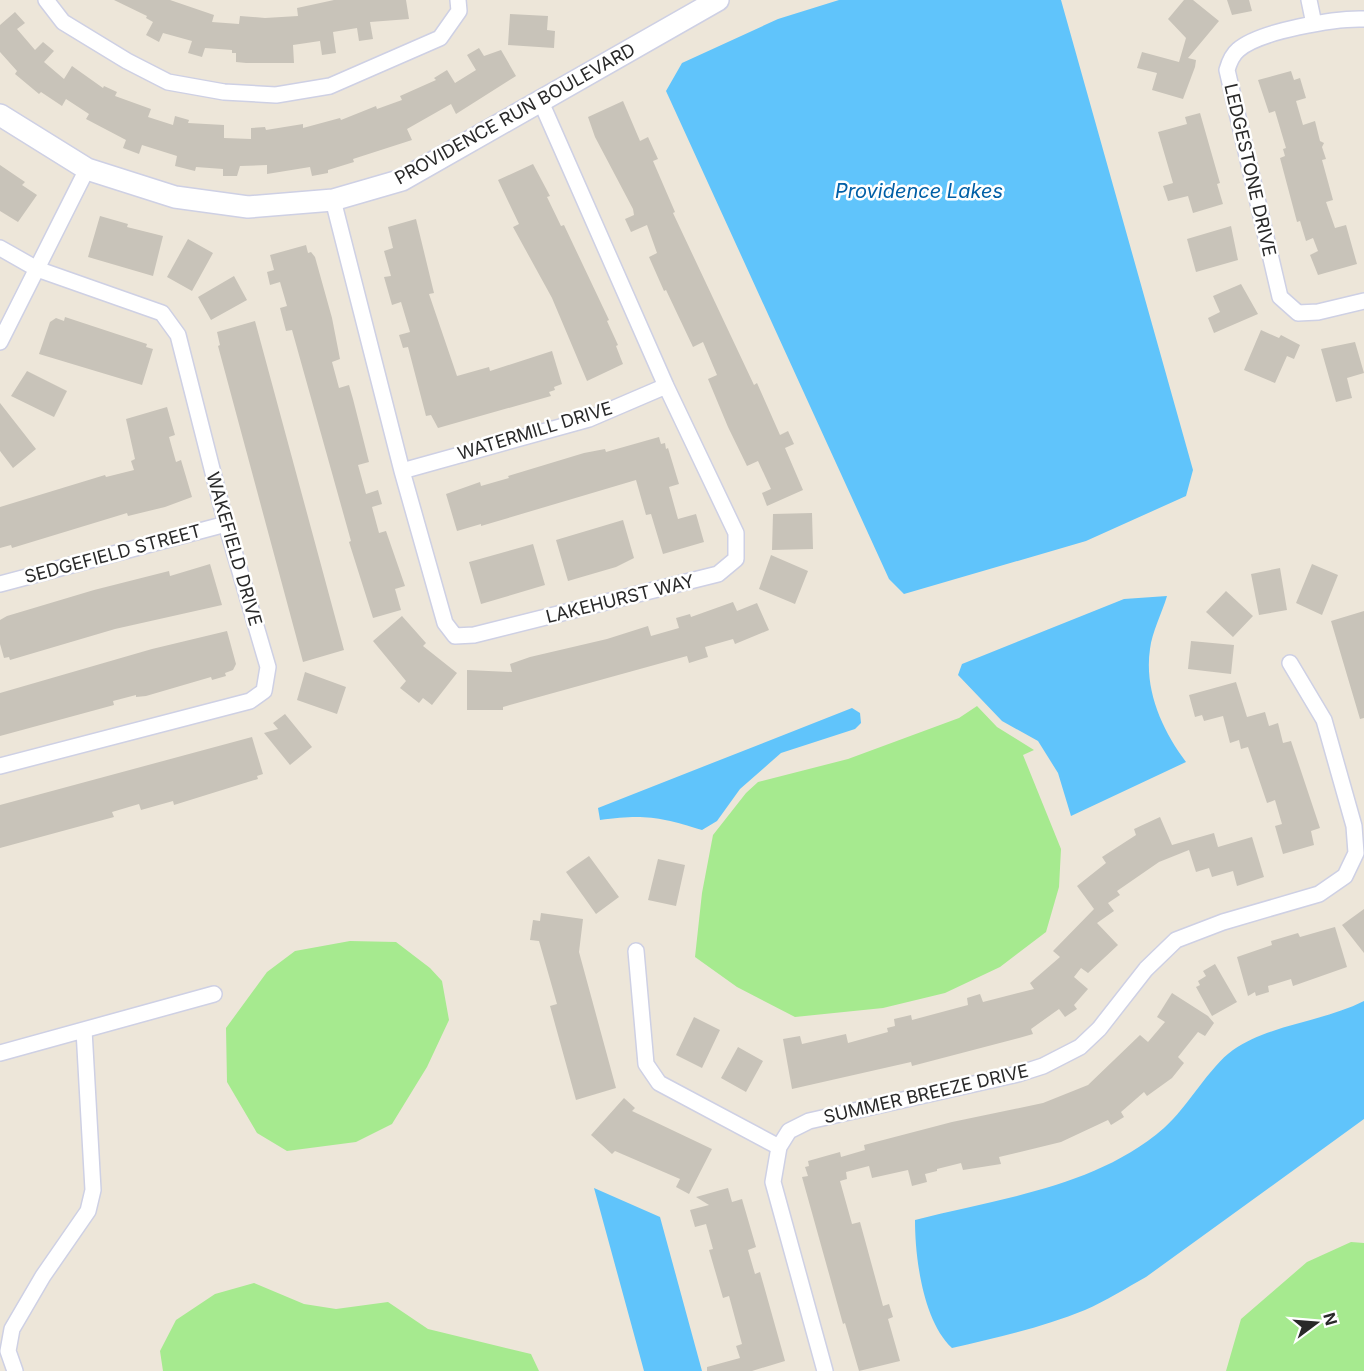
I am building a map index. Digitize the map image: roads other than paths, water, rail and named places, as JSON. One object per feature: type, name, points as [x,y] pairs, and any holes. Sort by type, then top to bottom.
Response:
[{"type":"street","points":[[46,0],[63,22],[127,61],[168,82],[224,92],[276,95],[330,86],[440,38],[459,11],[458,0]]},
{"type":"street","name":"PROVIDENCE RUN BOULEVARD","points":[[0,115],[87,169],[175,197],[248,207],[333,200],[402,180],[718,0]]},
{"type":"street","points":[[1309,0],[1314,24]]},
{"type":"street","name":"LEDGESTONE DRIVE","points":[[1364,18],[1314,24],[1243,46],[1228,63],[1227,78],[1280,297],[1298,313],[1318,312],[1364,301]]},
{"type":"street","name":"LAKEHURST WAY","points":[[333,200],[402,471],[445,623],[455,636],[474,635],[718,574],[736,559],[736,533],[666,386],[541,102]]},
{"type":"street","points":[[0,342],[87,169]]},
{"type":"street","name":"WAKEFIELD DRIVE","points":[[0,248],[37,269],[162,313],[178,335],[226,524],[268,667],[264,691],[250,701],[0,766]]},
{"type":"street","name":"WATERMILL DRIVE","points":[[402,471],[589,419],[666,386]]},
{"type":"street","name":"SEDGEFIELD STREET","points":[[0,585],[226,524]]},
{"type":"street","name":"SUMMER BREEZE DRIVE","points":[[779,1147],[789,1131],[809,1121],[1018,1074],[1043,1066],[1080,1047],[1099,1029],[1146,969],[1176,940],[1223,922],[1319,894],[1345,876],[1356,853],[1354,826],[1324,720],[1290,663]]},
{"type":"street","points":[[636,951],[646,1064],[659,1083],[779,1147],[773,1182],[825,1371]]},
{"type":"street","points":[[0,1053],[214,994]]},
{"type":"street","points":[[15,1371],[8,1351],[12,1329],[43,1276],[88,1211],[93,1190],[84,1030]]},
{"type":"water","name":"Providence Lakes","points":[[839,0],[1061,0],[1193,470],[1186,496],[1086,541],[904,594],[889,579],[666,91],[682,63],[778,19]]},
{"type":"water","points":[[1167,596],[1151,643],[1150,679],[1152,694],[1162,723],[1186,762],[1071,816],[1058,773],[1038,741],[1002,721],[958,675],[962,664],[1124,599]]},
{"type":"water","points":[[852,708],[860,713],[861,723],[855,729],[781,753],[740,789],[717,821],[702,830],[652,818],[629,817],[600,820],[598,808]]},
{"type":"water","points":[[1364,1001],[1364,1119],[1146,1277],[1101,1303],[1036,1327],[952,1348],[942,1336],[934,1322],[923,1288],[919,1270],[915,1220],[1045,1188],[1108,1165],[1137,1148],[1164,1128],[1182,1109],[1215,1066],[1233,1050],[1264,1034],[1331,1014]]},
{"type":"water","points":[[594,1188],[660,1217],[702,1371],[644,1371]]}]
